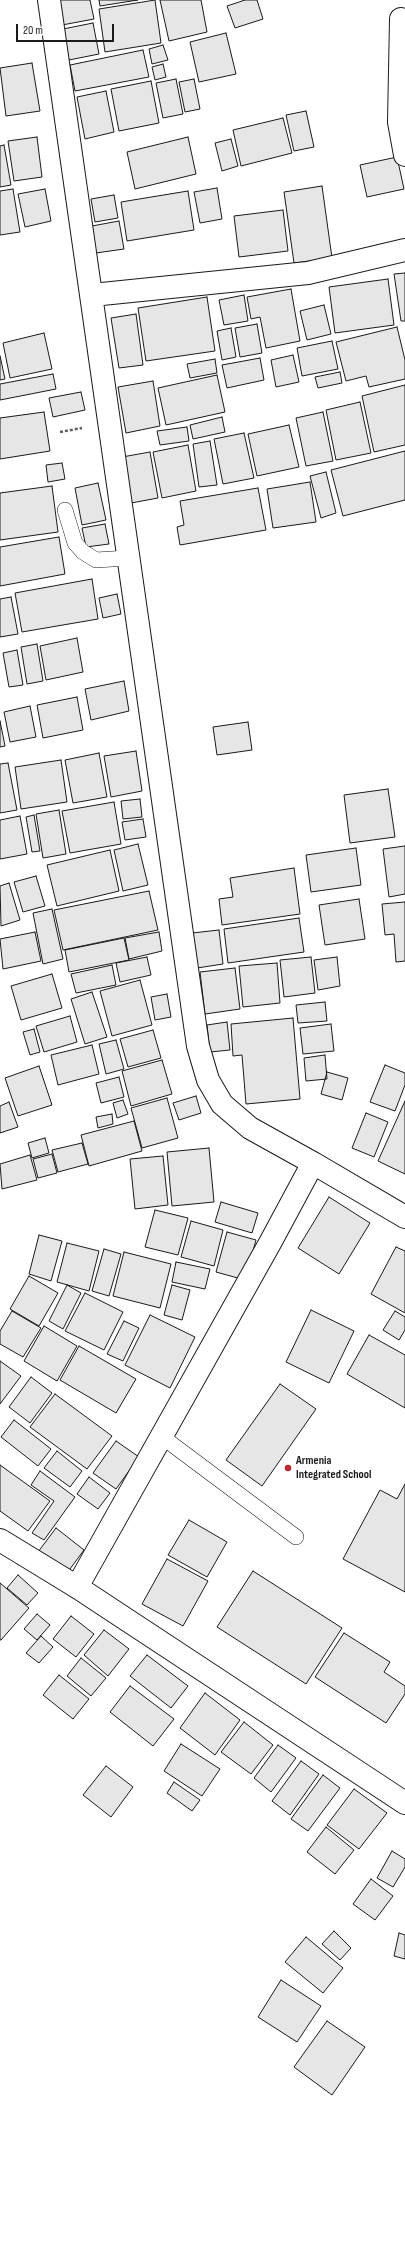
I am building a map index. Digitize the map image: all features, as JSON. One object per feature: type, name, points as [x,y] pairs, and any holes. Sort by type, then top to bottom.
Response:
[{"type":"street","points":[[49,0],[92,295],[196,1039],[206,1073],[222,1104],[250,1128],[405,1217]]},
{"type":"street","points":[[401,19],[399,122],[405,154]]},
{"type":"street","points":[[92,295],[308,272],[405,250]]},
{"type":"street","points":[[76,1587],[313,1163]]},
{"type":"street","points":[[0,1540],[76,1587],[405,1803]]},
{"type":"lane","points":[[66,510],[75,543],[83,552],[96,560],[128,558]]},
{"type":"lane","points":[[161,1436],[296,1537]]},
{"type":"building","points":[[57,0],[90,0],[94,19],[62,25]]},
{"type":"building","points":[[99,0],[138,0],[100,6]]},
{"type":"building","points":[[155,0],[161,43],[105,52],[99,9]]},
{"type":"building","points":[[160,0],[201,0],[207,32],[169,41]]},
{"type":"building","points":[[245,0],[257,0],[263,19],[235,28],[227,6]]},
{"type":"building","points":[[93,23],[99,54],[69,60],[63,29]]},
{"type":"building","points":[[226,33],[236,74],[199,82],[190,42]]},
{"type":"building","points":[[163,45],[168,60],[152,64],[149,49]]},
{"type":"building","points":[[143,50],[149,77],[75,91],[70,65]]},
{"type":"building","points":[[32,63],[40,111],[6,116],[0,68]]},
{"type":"building","points":[[163,64],[166,77],[155,80],[152,67]]},
{"type":"building","points":[[176,79],[183,114],[163,118],[156,83]]},
{"type":"building","points":[[194,79],[200,109],[185,112],[179,82]]},
{"type":"building","points":[[151,81],[159,123],[119,131],[111,89]]},
{"type":"building","points":[[106,91],[114,132],[85,139],[77,97]]},
{"type":"building","points":[[306,111],[314,147],[294,151],[286,115]]},
{"type":"building","points":[[283,118],[292,153],[241,166],[233,130]]},
{"type":"building","points":[[37,137],[42,177],[14,181],[8,141]]},
{"type":"building","points":[[188,137],[196,174],[135,189],[127,152]]},
{"type":"building","points":[[231,139],[238,166],[222,171],[215,143]]},
{"type":"building","points":[[4,145],[11,185],[0,187],[0,146]]},
{"type":"building","points":[[397,157],[404,189],[367,197],[360,165]]},
{"type":"building","points":[[322,186],[332,258],[294,263],[284,192]]},
{"type":"building","points":[[217,188],[222,219],[200,223],[194,192]]},
{"type":"building","points":[[13,189],[20,232],[0,235],[0,191]]},
{"type":"building","points":[[45,189],[51,221],[25,227],[18,194]]},
{"type":"building","points":[[188,191],[194,230],[127,241],[121,202]]},
{"type":"building","points":[[114,195],[118,218],[95,222],[91,199]]},
{"type":"building","points":[[283,210],[288,251],[239,257],[234,216]]},
{"type":"building","points":[[119,221],[124,249],[96,253],[92,226]]},
{"type":"building","points":[[405,273],[405,321],[401,321],[394,274]]},
{"type":"building","points":[[388,279],[394,325],[335,333],[329,287]]},
{"type":"building","points":[[291,289],[300,341],[266,348],[260,317],[251,319],[247,297]]},
{"type":"building","points":[[244,295],[248,321],[224,325],[219,300]]},
{"type":"building","points":[[207,297],[215,351],[146,361],[138,308]]},
{"type":"building","points":[[324,305],[331,334],[307,340],[300,311]]},
{"type":"building","points":[[136,314],[143,365],[119,368],[111,318]]},
{"type":"building","points":[[257,324],[262,353],[240,357],[235,328]]},
{"type":"building","points":[[397,327],[405,360],[405,379],[369,387],[366,376],[346,381],[336,342]]},
{"type":"building","points":[[231,328],[236,357],[222,360],[217,331]]},
{"type":"building","points":[[44,333],[52,369],[10,378],[3,343]]},
{"type":"building","points":[[332,341],[338,369],[302,376],[297,348]]},
{"type":"building","points":[[293,355],[299,382],[276,387],[271,360]]},
{"type":"building","points":[[0,356],[5,379],[0,380]]},
{"type":"building","points":[[260,358],[264,380],[227,388],[222,365]]},
{"type":"building","points":[[215,359],[217,373],[190,378],[187,364]]},
{"type":"building","points":[[340,372],[342,383],[318,388],[315,377]]},
{"type":"building","points":[[53,374],[56,389],[0,400],[0,384]]},
{"type":"building","points":[[217,375],[225,412],[166,425],[158,388]]},
{"type":"building","points":[[153,381],[160,426],[126,433],[118,387]]},
{"type":"building","points":[[405,385],[405,445],[374,452],[362,396]]},
{"type":"building","points":[[81,392],[85,410],[53,417],[49,398]]},
{"type":"building","points":[[360,402],[371,453],[336,460],[326,410]]},
{"type":"building","points":[[44,412],[50,451],[0,459],[0,418]]},
{"type":"building","points":[[323,412],[333,461],[306,466],[296,418]]},
{"type":"building","points":[[222,417],[225,432],[193,439],[190,425]]},
{"type":"building","points":[[289,425],[299,467],[257,476],[248,434]]},
{"type":"building","points":[[187,427],[189,441],[160,445],[157,431]]},
{"type":"building","points":[[244,433],[254,478],[223,484],[214,439]]},
{"type":"building","points":[[210,441],[217,485],[199,487],[193,444]]},
{"type":"building","points":[[188,445],[196,491],[162,498],[153,452]]},
{"type":"building","points":[[405,451],[405,500],[343,516],[331,470]]},
{"type":"building","points":[[150,452],[158,498],[131,503],[122,457]]},
{"type":"building","points":[[62,463],[65,479],[48,482],[46,465]]},
{"type":"building","points":[[326,472],[336,513],[321,518],[310,476]]},
{"type":"building","points":[[310,482],[316,522],[273,528],[267,489]]},
{"type":"building","points":[[98,483],[106,520],[82,525],[75,488]]},
{"type":"building","points":[[52,486],[58,532],[0,540],[0,493]]},
{"type":"building","points":[[258,488],[266,530],[180,545],[177,527],[184,525],[180,501]]},
{"type":"building","points":[[105,524],[109,544],[86,547],[82,528]]},
{"type":"building","points":[[59,537],[65,574],[0,586],[0,547]]},
{"type":"building","points":[[92,579],[98,619],[22,632],[15,593]]},
{"type":"building","points":[[117,594],[121,614],[103,618],[99,598]]},
{"type":"building","points":[[11,597],[18,634],[0,637],[0,599]]},
{"type":"building","points":[[77,638],[83,672],[46,680],[40,646]]},
{"type":"building","points":[[37,644],[43,681],[27,684],[21,647]]},
{"type":"building","points":[[17,650],[23,685],[9,687],[3,653]]},
{"type":"building","points":[[124,681],[129,711],[91,720],[85,689]]},
{"type":"building","points":[[77,697],[83,730],[43,738],[37,705]]},
{"type":"building","points":[[30,706],[36,737],[10,742],[4,712]]},
{"type":"building","points":[[0,721],[5,746],[0,747]]},
{"type":"building","points":[[248,722],[252,750],[217,755],[213,727]]},
{"type":"building","points":[[136,751],[142,791],[111,797],[104,756]]},
{"type":"building","points":[[99,753],[107,797],[73,803],[65,760]]},
{"type":"building","points":[[61,760],[67,802],[21,809],[15,767]]},
{"type":"building","points":[[8,763],[17,810],[0,813],[0,764]]},
{"type":"building","points":[[388,789],[395,837],[350,843],[344,795]]},
{"type":"building","points":[[140,799],[142,817],[123,819],[121,801]]},
{"type":"building","points":[[114,802],[121,844],[70,853],[62,811]]},
{"type":"building","points":[[59,810],[66,854],[43,858],[36,814]]},
{"type":"building","points":[[34,815],[40,851],[32,852],[26,817]]},
{"type":"building","points":[[20,816],[27,854],[0,859],[0,820]]},
{"type":"building","points":[[143,819],[146,837],[125,840],[122,822]]},
{"type":"building","points":[[138,844],[148,885],[123,891],[114,850]]},
{"type":"building","points":[[405,846],[405,894],[389,897],[383,849]]},
{"type":"building","points":[[356,848],[361,885],[311,892],[306,855]]},
{"type":"building","points":[[110,850],[119,891],[57,906],[47,865]]},
{"type":"building","points":[[294,868],[300,914],[222,925],[219,899],[233,897],[230,878]]},
{"type":"building","points":[[36,876],[45,906],[23,912],[14,882]]},
{"type":"building","points":[[9,883],[20,920],[1,926],[0,886]]},
{"type":"building","points":[[149,891],[158,930],[63,950],[54,910]]},
{"type":"building","points":[[359,899],[365,939],[325,945],[319,905]]},
{"type":"building","points":[[405,902],[405,961],[396,962],[394,934],[385,935],[382,904]]},
{"type":"building","points":[[52,909],[63,959],[43,964],[33,913]]},
{"type":"building","points":[[299,918],[304,952],[228,963],[224,929]]},
{"type":"building","points":[[219,930],[223,964],[197,968],[192,933]]},
{"type":"building","points":[[35,932],[41,961],[3,969],[0,939]]},
{"type":"building","points":[[159,932],[162,951],[129,959],[125,938]]},
{"type":"building","points":[[124,938],[129,960],[69,972],[65,950]]},
{"type":"building","points":[[147,957],[151,975],[120,982],[116,963]]},
{"type":"building","points":[[311,957],[315,993],[284,997],[280,960]]},
{"type":"building","points":[[337,957],[340,986],[318,990],[314,960]]},
{"type":"building","points":[[277,963],[280,1003],[243,1007],[239,966]]},
{"type":"building","points":[[112,965],[116,985],[76,993],[71,974]]},
{"type":"building","points":[[235,968],[240,1009],[205,1014],[200,972]]},
{"type":"building","points":[[52,974],[62,1008],[21,1020],[11,986]]},
{"type":"building","points":[[140,980],[152,1025],[112,1036],[100,991]]},
{"type":"building","points":[[92,992],[107,1037],[85,1044],[71,999]]},
{"type":"building","points":[[167,994],[171,1017],[155,1020],[151,997]]},
{"type":"building","points":[[325,1002],[327,1021],[298,1023],[296,1005]]},
{"type":"building","points":[[70,1016],[77,1042],[44,1052],[36,1026]]},
{"type":"building","points":[[293,1018],[300,1099],[246,1104],[242,1055],[233,1056],[231,1024]]},
{"type":"building","points":[[227,1022],[230,1050],[210,1052],[207,1025]]},
{"type":"building","points":[[331,1024],[334,1051],[303,1054],[300,1028]]},
{"type":"building","points":[[34,1029],[40,1052],[30,1055],[23,1032]]},
{"type":"building","points":[[153,1030],[161,1058],[128,1067],[120,1039]]},
{"type":"building","points":[[116,1040],[124,1069],[106,1074],[99,1044]]},
{"type":"building","points":[[92,1045],[99,1074],[58,1085],[51,1055]]},
{"type":"building","points":[[325,1055],[327,1079],[306,1081],[304,1058]]},
{"type":"building","points":[[162,1060],[172,1094],[131,1106],[122,1071]]},
{"type":"building","points":[[385,1065],[405,1073],[405,1085],[395,1111],[370,1102]]},
{"type":"building","points":[[39,1066],[52,1105],[18,1116],[5,1078]]},
{"type":"building","points":[[327,1072],[348,1078],[342,1100],[321,1094]]},
{"type":"building","points":[[119,1077],[124,1097],[101,1103],[96,1083]]},
{"type":"building","points":[[196,1096],[201,1113],[179,1120],[173,1103]]},
{"type":"building","points":[[167,1098],[178,1138],[142,1148],[131,1108]]},
{"type":"building","points":[[123,1100],[128,1114],[117,1118],[113,1103]]},
{"type":"building","points":[[405,1101],[405,1174],[378,1161]]},
{"type":"building","points":[[9,1102],[18,1127],[0,1133],[0,1106]]},
{"type":"building","points":[[366,1113],[388,1122],[374,1157],[352,1148]]},
{"type":"building","points":[[112,1114],[113,1124],[98,1128],[96,1117]]},
{"type":"building","points":[[134,1121],[142,1151],[89,1166],[81,1135]]},
{"type":"building","points":[[45,1138],[49,1153],[32,1158],[28,1143]]},
{"type":"building","points":[[82,1143],[88,1164],[58,1172],[52,1150]]},
{"type":"building","points":[[209,1148],[214,1202],[172,1206],[167,1152]]},
{"type":"building","points":[[52,1154],[57,1173],[38,1178],[33,1159]]},
{"type":"building","points":[[30,1155],[37,1180],[2,1189],[0,1164]]},
{"type":"building","points":[[163,1156],[168,1205],[135,1209],[130,1159]]},
{"type":"building","points":[[329,1197],[370,1223],[339,1274],[298,1248]]},
{"type":"building","points":[[221,1202],[258,1213],[252,1233],[215,1222]]},
{"type":"building","points":[[155,1210],[188,1218],[178,1255],[145,1247]]},
{"type":"building","points":[[191,1221],[223,1230],[214,1266],[181,1257]]},
{"type":"building","points":[[227,1232],[256,1240],[245,1280],[216,1272]]},
{"type":"building","points":[[39,1235],[62,1241],[51,1281],[29,1274]]},
{"type":"building","points":[[67,1243],[99,1251],[89,1291],[57,1282]]},
{"type":"building","points":[[396,1247],[405,1251],[405,1313],[371,1294]]},
{"type":"building","points":[[104,1249],[121,1254],[109,1296],[92,1291]]},
{"type":"building","points":[[124,1252],[171,1264],[160,1308],[113,1296]]},
{"type":"building","points":[[176,1262],[210,1269],[205,1289],[172,1282]]},
{"type":"building","points":[[29,1276],[58,1293],[39,1326],[10,1309]]},
{"type":"building","points":[[67,1285],[81,1293],[63,1329],[49,1321]]},
{"type":"building","points":[[172,1285],[190,1290],[182,1320],[164,1315]]},
{"type":"building","points":[[85,1293],[123,1312],[104,1350],[65,1331]]},
{"type":"building","points":[[311,1310],[354,1331],[329,1383],[286,1362]]},
{"type":"building","points":[[12,1311],[41,1328],[23,1357],[0,1344],[0,1331]]},
{"type":"building","points":[[395,1311],[405,1317],[405,1330],[399,1340],[383,1330]]},
{"type":"building","points":[[150,1315],[195,1337],[170,1388],[125,1365]]},
{"type":"building","points":[[124,1321],[139,1328],[123,1361],[107,1354]]},
{"type":"building","points":[[44,1326],[77,1346],[57,1381],[24,1361]]},
{"type":"building","points":[[369,1335],[405,1355],[405,1408],[347,1374]]},
{"type":"building","points":[[79,1346],[136,1379],[116,1413],[60,1380]]},
{"type":"building","points":[[0,1361],[21,1376],[0,1404]]},
{"type":"building","points":[[31,1377],[52,1393],[30,1423],[9,1407]]},
{"type":"building","points":[[280,1384],[316,1409],[262,1486],[226,1460]]},
{"type":"building","points":[[55,1394],[112,1436],[87,1469],[30,1427]]},
{"type":"building","points":[[14,1420],[51,1449],[38,1466],[1,1437]]},
{"type":"building","points":[[116,1441],[139,1457],[116,1489],[93,1473]]},
{"type":"building","points":[[57,1451],[82,1471],[70,1487],[44,1468]]},
{"type":"building","points":[[0,1465],[50,1501],[28,1531],[0,1511]]},
{"type":"building","points":[[40,1471],[75,1497],[44,1540],[32,1533],[54,1501],[31,1485]]},
{"type":"building","points":[[89,1477],[110,1493],[98,1509],[77,1494]]},
{"type":"building","points":[[405,1484],[405,1592],[343,1559],[380,1490],[397,1499]]},
{"type":"building","points":[[189,1520],[227,1542],[207,1577],[168,1555]]},
{"type":"building","points":[[56,1528],[84,1550],[64,1577],[35,1556]]},
{"type":"building","points":[[167,1559],[208,1581],[183,1626],[142,1604]]},
{"type":"building","points":[[253,1571],[342,1628],[306,1684],[217,1627]]},
{"type":"building","points":[[18,1575],[38,1593],[27,1605],[7,1588]]},
{"type":"building","points":[[0,1583],[29,1608],[1,1640],[0,1640]]},
{"type":"building","points":[[37,1614],[50,1625],[37,1640],[24,1629]]},
{"type":"building","points":[[71,1616],[94,1634],[76,1657],[53,1639]]},
{"type":"building","points":[[104,1630],[129,1649],[108,1676],[84,1655]]},
{"type":"building","points":[[344,1633],[390,1662],[384,1672],[405,1686],[405,1694],[386,1723],[315,1677]]},
{"type":"building","points":[[41,1636],[53,1647],[39,1663],[26,1653]]},
{"type":"building","points":[[147,1655],[188,1686],[171,1708],[130,1676]]},
{"type":"building","points":[[81,1658],[106,1678],[91,1696],[67,1676]]},
{"type":"building","points":[[59,1675],[89,1699],[73,1719],[43,1695]]},
{"type":"building","points":[[130,1686],[174,1719],[153,1746],[110,1712]]},
{"type":"building","points":[[205,1693],[240,1720],[215,1755],[180,1728]]},
{"type":"building","points":[[244,1722],[273,1745],[251,1774],[221,1752]]},
{"type":"building","points":[[181,1744],[220,1769],[202,1796],[164,1771]]},
{"type":"building","points":[[278,1745],[296,1758],[271,1792],[254,1778]]},
{"type":"building","points":[[301,1761],[319,1774],[290,1815],[272,1801]]},
{"type":"building","points":[[106,1766],[133,1787],[111,1817],[83,1795]]},
{"type":"building","points":[[323,1775],[340,1788],[308,1831],[291,1819]]},
{"type":"building","points":[[174,1782],[200,1800],[192,1811],[167,1793]]},
{"type":"building","points":[[354,1789],[387,1813],[359,1849],[327,1825]]},
{"type":"building","points":[[326,1827],[354,1850],[335,1874],[307,1852]]},
{"type":"building","points":[[392,1851],[405,1859],[405,1867],[393,1887],[377,1878]]},
{"type":"building","points":[[371,1879],[393,1896],[375,1920],[353,1904]]},
{"type":"building","points":[[334,1931],[351,1948],[340,1960],[322,1944]]},
{"type":"building","points":[[399,1933],[405,1935],[405,1959],[394,1956]]},
{"type":"building","points":[[306,1937],[343,1968],[323,1993],[285,1962]]},
{"type":"building","points":[[281,1980],[321,2006],[297,2042],[258,2017]]},
{"type":"building","points":[[327,2021],[365,2047],[332,2095],[294,2067]]},
{"type":"place","name":"Armenia Integrated School","points":[[288,1468]]}]
